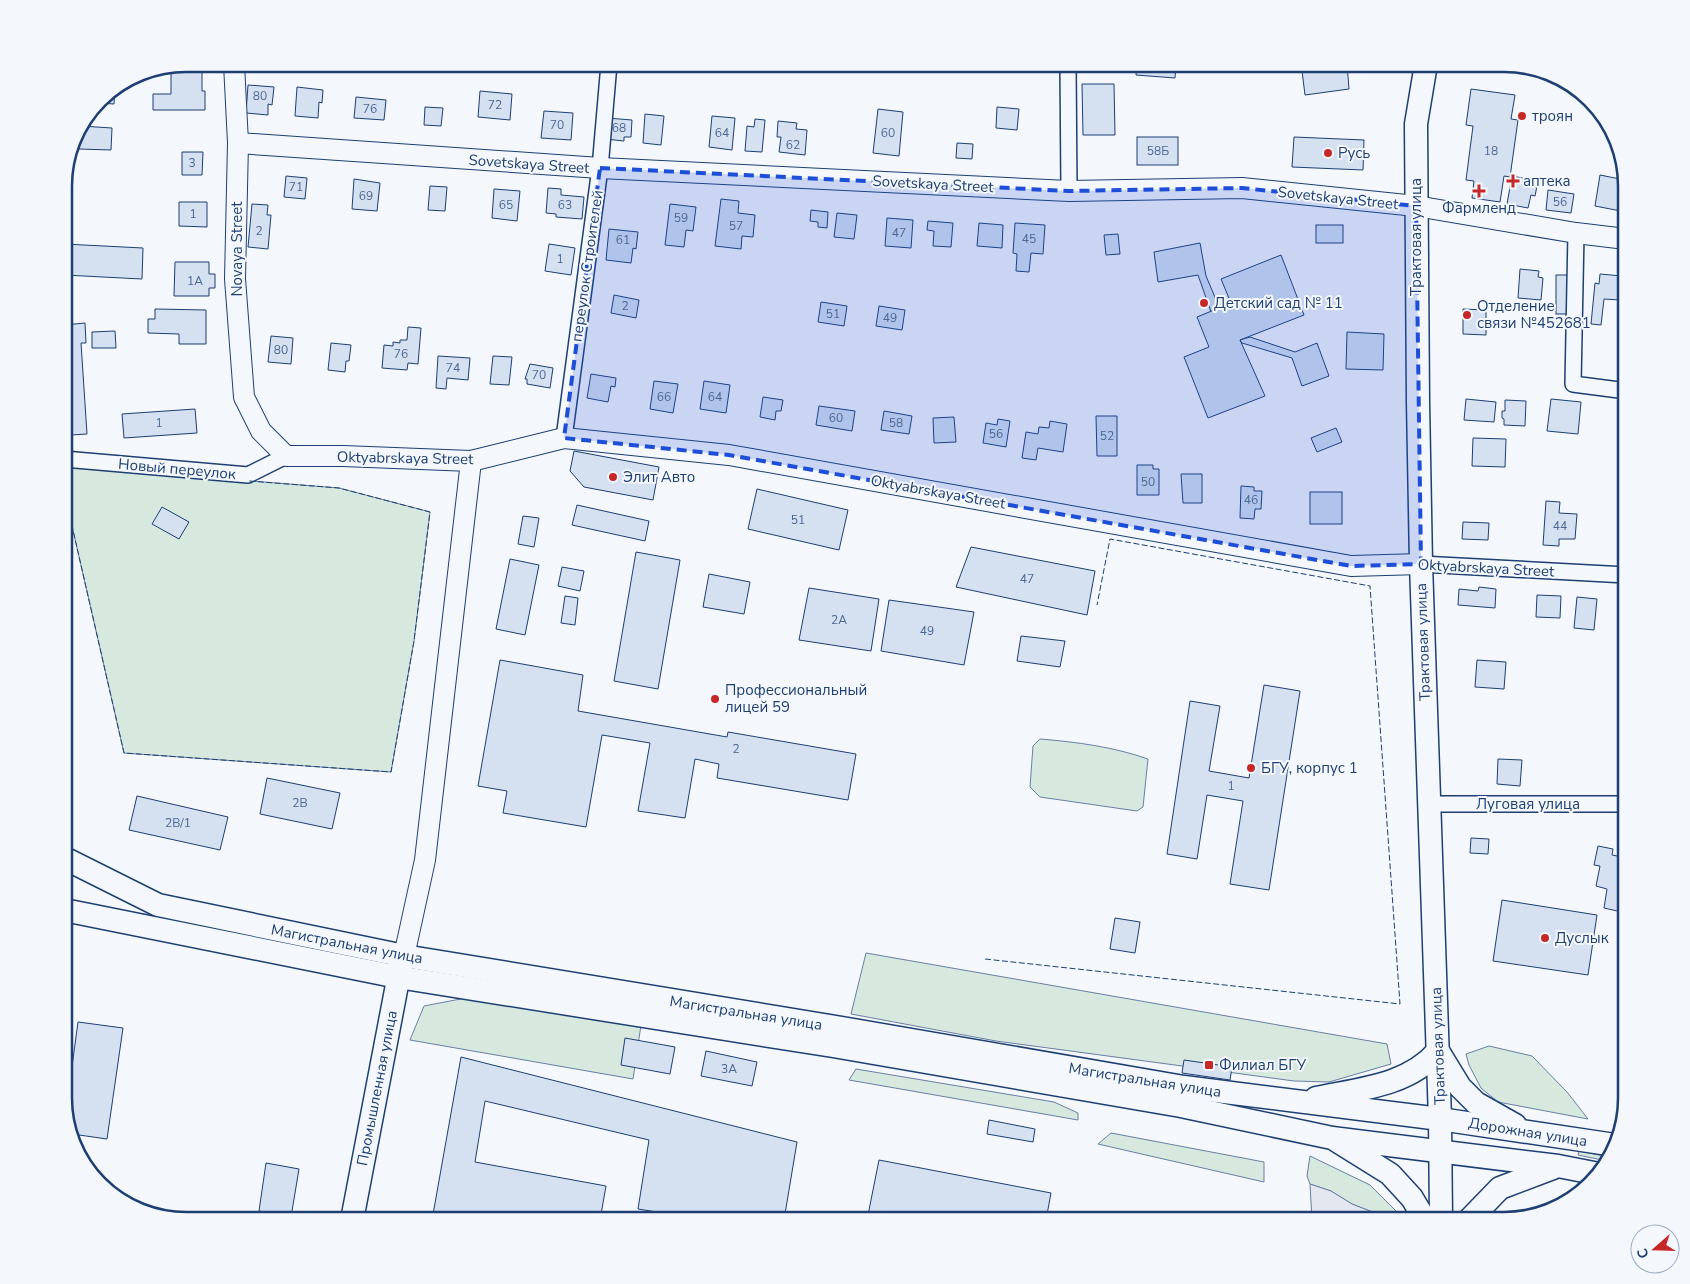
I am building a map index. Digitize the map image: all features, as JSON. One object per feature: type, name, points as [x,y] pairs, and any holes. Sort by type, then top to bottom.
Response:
[{"type":"main road","name":"Трактовая улица","points":[[1425,72],[1416,124],[1420,564],[1438,1051],[1441,1212]]},
{"type":"main road","name":"Магистральная улица","points":[[73,862],[158,905],[400,967],[839,1028],[1184,1087],[1440,1119]]},
{"type":"main road","name":"Магистральная улица","points":[[73,912],[400,967],[833,1046],[1181,1106],[1332,1138],[1440,1152]]},
{"type":"main road","name":"Промышленная улица","points":[[354,1212],[400,967]]},
{"type":"main road","points":[[1295,1102],[1392,1081],[1408,1075],[1428,1062],[1438,1051],[1460,1087],[1476,1103],[1527,1132]]},
{"type":"main road","name":"Дорожная улица","points":[[1440,1119],[1608,1144]]},
{"type":"main road","points":[[1332,1138],[1390,1174],[1412,1198],[1420,1212]]},
{"type":"main road","name":"Дорожная улица","points":[[1440,1152],[1558,1166],[1590,1172]]},
{"type":"main road","points":[[1477,1212],[1500,1188],[1558,1166]]},
{"type":"street","points":[[1068,72],[1069,190]]},
{"type":"street","name":"Novaya Street","points":[[234,73],[238,143],[235,279],[244,397],[260,431],[286,456]]},
{"type":"street","name":"переулок Строителей","points":[[564,438],[600,168],[607,73]]},
{"type":"street","name":"Sovetskaya Street","points":[[238,143],[600,168],[1069,190],[1242,188],[1416,206],[1576,233],[1618,238]]},
{"type":"street","points":[[1576,233],[1573,384],[1618,390]]},
{"type":"street","name":"Oktyabrskaya Street","points":[[286,456],[343,456],[471,461],[564,438],[729,455],[1351,566],[1420,564],[1618,575]]},
{"type":"street","name":"Новый переулок","points":[[73,460],[248,475],[286,456]]},
{"type":"street","points":[[400,967],[425,860],[471,461]]},
{"type":"street","name":"Луговая улица","points":[[1429,804],[1618,804]]},
{"type":"highlighted area","points":[[600,168],[1069,191],[1242,188],[1416,206],[1421,564],[1351,566],[729,455],[564,438]]},
{"type":"shaded area","points":[[73,467],[339,488],[430,512],[414,641],[391,772],[124,753],[73,530]]},
{"type":"shaded area","points":[[1040,739],[1122,751],[1148,759],[1143,807],[1137,811],[1040,797],[1030,787],[1033,746]]},
{"type":"shaded area","points":[[866,953],[1387,1044],[1391,1064],[1329,1082],[1294,1081],[996,1041],[851,1014]]},
{"type":"shaded area","points":[[471,997],[641,1025],[633,1079],[410,1040],[424,1006]]},
{"type":"shaded area","points":[[1489,1046],[1532,1056],[1567,1092],[1588,1119],[1498,1102],[1481,1088],[1469,1065],[1466,1054]]},
{"type":"shaded area","points":[[856,1069],[1054,1102],[1078,1113],[1078,1120],[849,1080]]},
{"type":"shaded area","points":[[1111,1133],[1264,1162],[1264,1182],[1098,1144]]},
{"type":"shaded area","points":[[1579,1151],[1602,1156],[1599,1159],[1578,1155]]},
{"type":"shaded area","points":[[1310,1156],[1370,1185],[1397,1212],[1372,1212],[1352,1204],[1331,1191],[1310,1184],[1307,1176]]},
{"type":"shaded area","points":[[1310,1184],[1331,1191],[1352,1204],[1372,1212],[1312,1212]]},
{"type":"building","points":[[1136,72],[1175,72],[1175,78],[1136,75]]},
{"type":"building","points":[[1302,72],[1348,72],[1349,89],[1305,95]]},
{"type":"building","points":[[202,73],[202,91],[205,91],[205,110],[153,110],[153,94],[171,94],[171,74]]},
{"type":"building","points":[[1082,84],[1114,84],[1115,135],[1083,135]]},
{"type":"building","points":[[248,85],[274,87],[272,105],[268,104],[268,115],[246,113]]},
{"type":"building","points":[[297,87],[323,90],[322,103],[319,102],[318,118],[295,116]]},
{"type":"building","points":[[1471,89],[1515,95],[1511,119],[1518,120],[1510,177],[1504,176],[1500,202],[1472,198],[1474,181],[1466,180],[1473,126],[1466,125]]},
{"type":"building","points":[[480,91],[512,94],[510,120],[478,117]]},
{"type":"building","points":[[356,97],[386,100],[384,120],[354,118]]},
{"type":"building","points":[[114,98],[114,104],[108,104]]},
{"type":"building","points":[[425,107],[443,108],[441,126],[424,125]]},
{"type":"building","points":[[997,107],[1019,109],[1017,130],[996,128]]},
{"type":"building","points":[[878,109],[903,112],[899,156],[873,153]]},
{"type":"building","points":[[544,111],[573,113],[571,140],[541,138]]},
{"type":"building","points":[[645,114],[664,116],[661,145],[643,143]]},
{"type":"building","points":[[712,116],[735,118],[732,150],[709,147]]},
{"type":"building","points":[[607,118],[632,120],[631,137],[624,137],[624,141],[605,139]]},
{"type":"building","points":[[755,119],[765,120],[762,152],[745,151],[747,126],[754,127]]},
{"type":"building","points":[[778,121],[797,123],[796,129],[807,130],[805,155],[779,152],[781,137],[777,137]]},
{"type":"building","points":[[90,127],[112,128],[111,150],[79,149]]},
{"type":"building","points":[[1137,137],[1178,137],[1178,165],[1137,165]]},
{"type":"building","name":"Русь","points":[[1294,137],[1364,140],[1363,170],[1292,167]]},
{"type":"building","points":[[957,143],[973,144],[972,159],[956,158]]},
{"type":"building","points":[[182,152],[203,152],[202,175],[182,175]]},
{"type":"building","points":[[1600,175],[1617,178],[1618,210],[1595,206]]},
{"type":"building","points":[[286,176],[307,178],[305,199],[284,197]]},
{"type":"building","points":[[1512,176],[1538,181],[1535,196],[1531,195],[1528,208],[1507,204]]},
{"type":"building","points":[[354,179],[380,183],[377,211],[352,209]]},
{"type":"building","points":[[430,186],[447,187],[445,211],[428,210]]},
{"type":"building","points":[[548,188],[561,189],[561,195],[584,197],[582,219],[556,217],[556,214],[546,213]]},
{"type":"building","points":[[494,189],[520,191],[517,221],[492,218]]},
{"type":"building","points":[[1548,190],[1574,194],[1571,213],[1546,210]]},
{"type":"building","points":[[721,199],[739,201],[738,213],[755,215],[753,237],[742,236],[741,249],[715,246]]},
{"type":"building","points":[[179,202],[207,202],[207,227],[179,226]]},
{"type":"building","points":[[252,204],[268,205],[267,215],[271,215],[268,249],[248,247]]},
{"type":"building","points":[[670,204],[696,207],[693,231],[686,230],[684,247],[665,245]]},
{"type":"building","points":[[811,210],[828,212],[827,228],[818,227],[818,222],[810,221]]},
{"type":"building","points":[[837,213],[857,215],[854,239],[834,237]]},
{"type":"building","points":[[887,218],[913,220],[911,248],[885,246]]},
{"type":"building","points":[[928,221],[953,223],[951,247],[933,246],[934,231],[927,230]]},
{"type":"building","points":[[979,223],[1003,225],[1002,248],[977,246]]},
{"type":"building","points":[[1015,223],[1045,225],[1043,254],[1031,253],[1029,272],[1016,271],[1017,254],[1013,253]]},
{"type":"building","points":[[1316,225],[1343,225],[1343,243],[1316,243]]},
{"type":"building","points":[[609,229],[638,232],[636,249],[633,248],[631,263],[606,260]]},
{"type":"building","points":[[1118,234],[1120,254],[1106,255],[1104,235]]},
{"type":"building","points":[[1200,243],[1206,276],[1220,309],[1211,312],[1198,275],[1158,282],[1154,252]]},
{"type":"building","points":[[73,244],[143,248],[142,279],[73,275]]},
{"type":"building","points":[[549,244],[575,248],[571,275],[545,271]]},
{"type":"building","points":[[1281,255],[1304,315],[1240,340],[1265,396],[1208,418],[1184,357],[1209,347],[1197,317],[1231,303],[1221,279]]},
{"type":"building","points":[[175,262],[209,262],[209,274],[215,274],[215,288],[209,288],[209,296],[174,296]]},
{"type":"building","points":[[1520,269],[1539,271],[1538,277],[1543,278],[1541,300],[1518,298]]},
{"type":"building","points":[[1600,274],[1618,276],[1618,300],[1604,299],[1601,325],[1591,324],[1595,283],[1599,284]]},
{"type":"building","points":[[1556,275],[1569,275],[1569,314],[1556,314]]},
{"type":"building","points":[[614,295],[639,300],[636,318],[611,313]]},
{"type":"building","points":[[821,302],[847,306],[844,326],[818,322]]},
{"type":"building","points":[[879,306],[905,310],[902,330],[876,326]]},
{"type":"building","points":[[155,309],[206,310],[206,344],[179,344],[179,334],[148,333],[148,319],[155,319]]},
{"type":"building","points":[[1463,309],[1486,310],[1486,335],[1463,334]]},
{"type":"building","points":[[85,323],[86,343],[81,343],[87,434],[73,435],[73,324]]},
{"type":"building","points":[[408,327],[421,328],[418,364],[408,363],[407,370],[382,368],[384,345],[393,346],[393,342],[400,343],[400,340],[407,340]]},
{"type":"building","points":[[115,331],[116,348],[92,348],[92,332]]},
{"type":"building","points":[[1347,332],[1384,334],[1383,370],[1346,369]]},
{"type":"building","points":[[271,336],[293,338],[291,364],[268,362]]},
{"type":"building","points":[[1250,337],[1295,352],[1317,343],[1329,376],[1302,386],[1292,358],[1242,343],[1240,340]]},
{"type":"building","points":[[331,343],[351,345],[349,361],[346,361],[345,372],[328,370]]},
{"type":"building","points":[[438,356],[470,358],[468,380],[447,378],[446,389],[436,388]]},
{"type":"building","points":[[493,356],[512,357],[509,385],[490,384]]},
{"type":"building","points":[[530,364],[553,368],[550,388],[527,384],[527,379],[525,379]]},
{"type":"building","points":[[591,374],[616,378],[615,387],[611,386],[608,402],[587,398]]},
{"type":"building","points":[[654,381],[678,384],[673,413],[650,409]]},
{"type":"building","points":[[704,381],[730,385],[726,413],[700,409]]},
{"type":"building","points":[[763,397],[783,400],[781,411],[776,411],[775,420],[760,417]]},
{"type":"building","points":[[1466,399],[1496,402],[1494,422],[1464,420]]},
{"type":"building","points":[[1551,399],[1581,402],[1578,434],[1547,431]]},
{"type":"building","points":[[1505,400],[1526,401],[1525,426],[1504,425],[1502,411],[1505,411]]},
{"type":"building","points":[[819,406],[855,411],[852,431],[816,425]]},
{"type":"building","points":[[195,409],[197,433],[124,438],[122,414]]},
{"type":"building","points":[[884,411],[912,416],[909,434],[881,430]]},
{"type":"building","points":[[1096,416],[1117,416],[1117,456],[1097,456]]},
{"type":"building","points":[[954,417],[956,442],[934,443],[933,418]]},
{"type":"building","points":[[998,419],[1010,421],[1006,447],[983,443],[986,423],[997,425]]},
{"type":"building","points":[[1050,421],[1067,424],[1063,452],[1038,448],[1036,460],[1022,458],[1026,432],[1038,434],[1039,427],[1049,428]]},
{"type":"building","points":[[1336,428],[1342,442],[1317,452],[1311,438]]},
{"type":"building","points":[[1473,438],[1506,439],[1505,467],[1472,466]]},
{"type":"building","points":[[574,451],[659,467],[653,500],[584,487],[570,471]]},
{"type":"building","points":[[1137,465],[1153,465],[1153,469],[1159,469],[1159,495],[1137,495]]},
{"type":"building","points":[[1181,474],[1202,474],[1202,503],[1183,503]]},
{"type":"building","points":[[1241,486],[1254,487],[1254,491],[1262,491],[1261,509],[1255,509],[1254,519],[1240,518]]},
{"type":"building","points":[[757,489],[848,510],[839,550],[748,529]]},
{"type":"building","points":[[1310,492],[1342,492],[1342,524],[1310,524]]},
{"type":"building","points":[[1546,501],[1560,502],[1559,513],[1577,514],[1575,539],[1559,539],[1559,546],[1543,545]]},
{"type":"building","points":[[577,505],[649,521],[645,541],[572,525]]},
{"type":"building","points":[[162,507],[189,522],[179,539],[152,524]]},
{"type":"building","points":[[523,516],[539,518],[534,547],[518,544]]},
{"type":"building","points":[[1463,522],[1489,523],[1488,540],[1462,539]]},
{"type":"building","points":[[971,547],[1095,571],[1087,615],[956,587]]},
{"type":"building","points":[[636,552],[680,560],[658,689],[614,681]]},
{"type":"building","points":[[510,559],[539,565],[525,635],[496,629]]},
{"type":"building","points":[[562,567],[584,571],[580,591],[558,586]]},
{"type":"building","points":[[709,574],[750,582],[744,614],[703,607]]},
{"type":"building","points":[[1479,587],[1496,589],[1495,608],[1458,605],[1459,589],[1478,591]]},
{"type":"building","points":[[809,588],[879,599],[871,651],[799,640]]},
{"type":"building","points":[[1537,595],[1561,596],[1560,618],[1536,617]]},
{"type":"building","points":[[565,596],[578,598],[575,625],[561,623]]},
{"type":"building","points":[[1577,597],[1597,599],[1594,630],[1574,628]]},
{"type":"building","points":[[889,600],[974,612],[964,665],[881,651]]},
{"type":"building","points":[[1021,636],[1065,641],[1060,667],[1017,661]]},
{"type":"building","points":[[500,660],[583,675],[578,711],[727,737],[728,732],[856,754],[848,800],[717,778],[719,764],[695,759],[685,818],[638,811],[650,743],[602,735],[586,827],[503,813],[507,791],[478,786]]},
{"type":"building","points":[[1477,660],[1506,662],[1504,689],[1475,687]]},
{"type":"building","points":[[1264,685],[1300,691],[1269,890],[1230,884],[1243,801],[1207,795],[1197,859],[1167,854],[1190,701],[1220,706],[1209,771],[1249,778]]},
{"type":"building","points":[[1498,759],[1522,760],[1520,786],[1497,784]]},
{"type":"building","points":[[267,778],[340,793],[332,829],[260,814]]},
{"type":"building","points":[[137,796],[228,817],[220,850],[129,830]]},
{"type":"building","points":[[1471,838],[1489,839],[1488,854],[1470,853]]},
{"type":"building","points":[[1598,846],[1613,849],[1612,855],[1618,856],[1618,911],[1604,908],[1607,889],[1596,886],[1600,866],[1594,865]]},
{"type":"building","name":"Дуслык","points":[[1502,900],[1597,915],[1588,975],[1493,961]]},
{"type":"building","points":[[1115,918],[1140,922],[1135,953],[1110,949]]},
{"type":"building","points":[[78,1022],[123,1028],[107,1139],[79,1135],[73,1105],[73,1059]]},
{"type":"building","points":[[625,1038],[675,1047],[670,1074],[621,1065]]},
{"type":"building","points":[[706,1051],[757,1062],[752,1086],[701,1076]]},
{"type":"building","points":[[461,1057],[797,1142],[785,1212],[657,1212],[638,1209],[649,1140],[485,1101],[475,1162],[606,1186],[601,1212],[433,1212]]},
{"type":"building","points":[[1184,1060],[1232,1067],[1230,1080],[1182,1073]]},
{"type":"building","points":[[989,1120],[1035,1129],[1033,1142],[987,1134]]},
{"type":"building","points":[[879,1160],[1051,1193],[1047,1212],[869,1212]]},
{"type":"building","points":[[266,1163],[299,1169],[292,1212],[259,1211]]},
{"type":"fence","points":[[73,530],[124,753],[391,772],[414,641],[430,512],[339,488],[249,481]]},
{"type":"fence","points":[[985,959],[1400,1004],[1370,586],[1110,539],[1097,605]]},
{"type":"place","name":"троян","points":[[1522,116]]},
{"type":"place","name":"Русь","points":[[1328,153]]},
{"type":"place","name":"аптека","points":[[1513,181]]},
{"type":"place","name":"Фармленд","points":[[1479,191]]},
{"type":"place","name":"Детский сад № 11","points":[[1204,303]]},
{"type":"place","name":"Отделение связи №452681","points":[[1467,315]]},
{"type":"place","name":"Элит Авто","points":[[613,477]]},
{"type":"place","name":"Профессиональный лицей 59","points":[[715,699]]},
{"type":"place","name":"БГУ, корпус 1","points":[[1251,768]]},
{"type":"place","name":"Дуслык","points":[[1545,938]]},
{"type":"place","name":"Филиал БГУ","points":[[1209,1065]]}]
